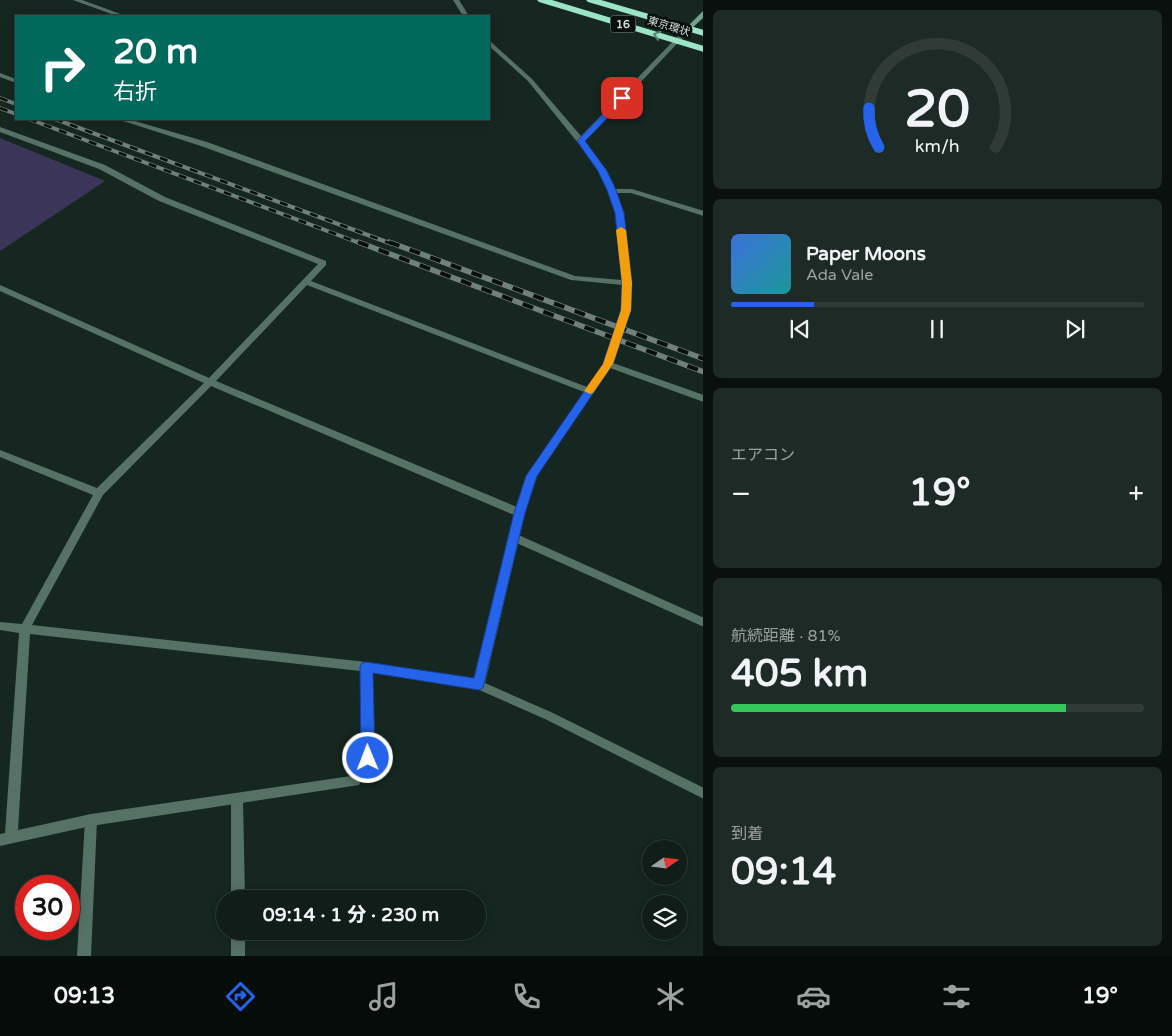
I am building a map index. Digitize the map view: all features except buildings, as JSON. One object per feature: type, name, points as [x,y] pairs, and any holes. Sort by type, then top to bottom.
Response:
[{"type":"highway","name":"東京環状","points":[[542,0],[703,49]]},
{"type":"highway","name":"東京環状","points":[[592,0],[703,33]]},
{"type":"street","points":[[76,0],[120,15]]},
{"type":"street","points":[[456,0],[465,15]]},
{"type":"street","points":[[581,141],[678,41],[703,12]]},
{"type":"street","points":[[479,684],[520,513],[531,476],[608,364],[626,310],[627,283],[619,213],[612,190],[603,171],[581,141],[530,80],[490,44]]},
{"type":"street","points":[[0,75],[15,81]]},
{"type":"street","points":[[124,120],[213,148],[574,278],[627,283]]},
{"type":"street","points":[[0,128],[102,167],[162,199],[323,263],[210,382],[99,493],[25,628],[6,839],[91,820],[355,781],[368,758],[366,667]]},
{"type":"street","points":[[612,190],[632,191],[703,214]]},
{"type":"street","points":[[306,282],[589,391]]},
{"type":"street","points":[[0,288],[210,382],[520,513]]},
{"type":"street","points":[[608,364],[703,399]]},
{"type":"street","points":[[0,454],[99,493]]},
{"type":"street","points":[[514,538],[703,623]]},
{"type":"street","points":[[0,626],[366,667],[479,684],[549,716],[703,794]]},
{"type":"street","points":[[237,799],[238,890]]},
{"type":"street","points":[[84,956],[91,820]]},
{"type":"street","points":[[238,940],[238,956]]},
{"type":"shaded area","points":[[0,138],[105,181],[0,251]]},
{"type":"railway","points":[[0,98],[15,104]]},
{"type":"railway","points":[[0,108],[15,114]]},
{"type":"railway","points":[[32,120],[362,244]]},
{"type":"railway","points":[[58,120],[392,244]]},
{"type":"railway","points":[[358,242],[703,372]]},
{"type":"railway","points":[[389,242],[703,359]]},
{"type":"slow traffic","points":[[590,391],[608,364],[626,310],[627,283],[621,230]]},
{"type":"route","points":[[368,758],[366,667],[479,684],[520,513],[531,476],[608,364],[626,310],[627,283],[619,213],[612,190],[603,171],[581,141],[622,98]]}]
